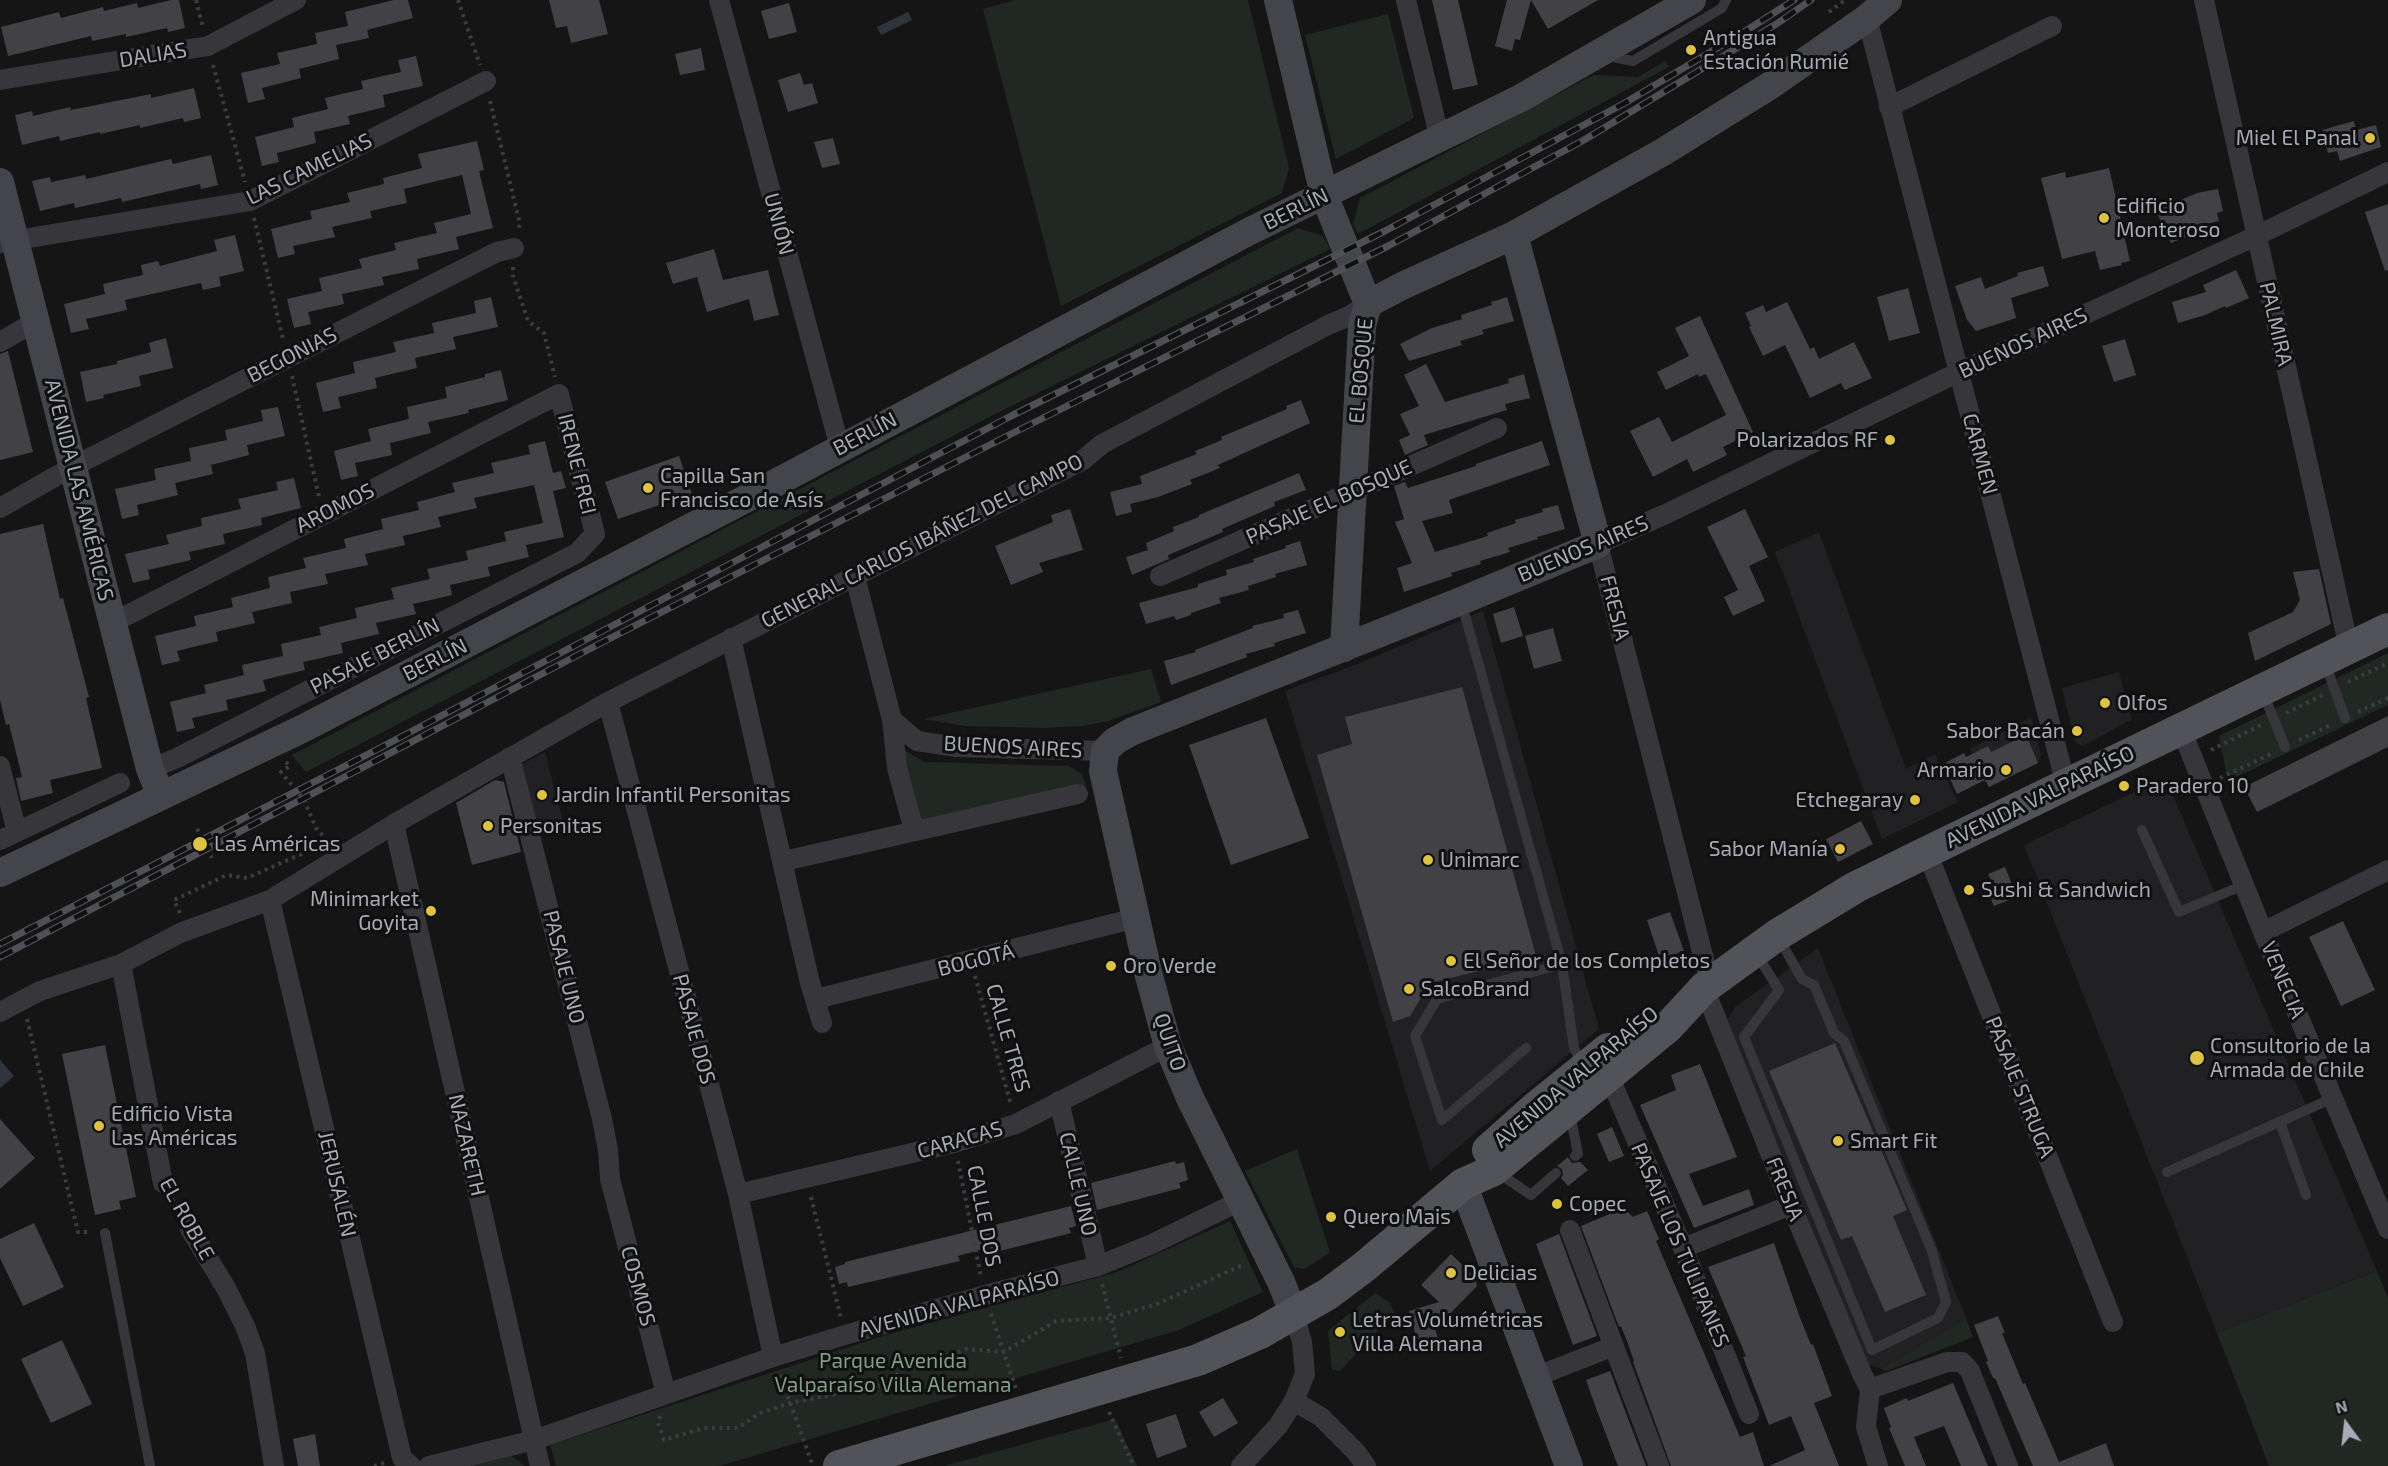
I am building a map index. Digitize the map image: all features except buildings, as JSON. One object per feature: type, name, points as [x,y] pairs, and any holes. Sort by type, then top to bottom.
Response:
[{"type":"main road","name":"EL BOSQUE","points":[[1278,0],[1324,195],[1368,304],[1362,326],[1344,648]]},
{"type":"main road","name":"BERLÍN","points":[[0,873],[304,728],[751,496],[1248,232],[1521,98],[1692,0]]},
{"type":"main road","name":"GENERAL CARLOS IBÁÑEZ DEL CAMPO","points":[[1368,304],[1514,235],[1663,152],[1771,85],[1877,9]]},
{"type":"main road","name":"AVENIDA LAS AMÉRICAS","points":[[0,182],[7,242],[36,321],[150,769],[161,796]]},
{"type":"main road","name":"FRESIA","points":[[1514,235],[1598,544]]},
{"type":"main road","name":"BUENOS AIRES","points":[[1105,751],[1115,741],[1133,731],[1598,544]]},
{"type":"main road","name":"AVENIDA VALPARAÍSO","points":[[1462,1184],[1477,1159],[1535,1108],[1668,1028],[1707,985],[1766,943],[1856,887],[2336,654],[2387,632]]},
{"type":"main road","name":"QUITO","points":[[1105,751],[1103,771],[1168,1046],[1190,1098],[1242,1200],[1294,1314]]},
{"type":"main road","name":"AVENIDA VALPARAÍSO","points":[[839,1466],[900,1456],[1023,1411],[1198,1360],[1260,1333],[1353,1276],[1462,1184],[1494,1170],[1569,1110],[1597,1072]]},
{"type":"main road","points":[[1462,1184],[1569,1466]]},
{"type":"street","name":"DALIAS","points":[[0,80],[208,46],[296,0]]},
{"type":"street","name":"UNIÓN","points":[[718,0],[840,447]]},
{"type":"street","points":[[1406,0],[1440,139]]},
{"type":"street","name":"PALMIRA","points":[[2204,0],[2256,236],[2336,654]]},
{"type":"street","name":"CARMEN","points":[[1877,9],[1889,107],[2066,785]]},
{"type":"street","points":[[1889,107],[2052,26]]},
{"type":"street","name":"LAS CAMELIAS","points":[[7,242],[250,201],[486,81]]},
{"type":"street","name":"BUENOS AIRES","points":[[1598,544],[1668,513],[1959,372],[2256,236],[2388,172]]},
{"type":"street","name":"BEGONIAS","points":[[0,508],[72,467],[497,252],[514,248]]},
{"type":"street","name":"GENERAL CARLOS IBÁÑEZ DEL CAMPO","points":[[0,1012],[73,979],[121,964],[180,933],[270,900],[335,849],[394,824],[608,702],[1083,460],[1102,444],[1368,304]]},
{"type":"street","points":[[0,342],[36,321]]},
{"type":"street","name":"IRENE FREI","points":[[559,394],[594,534]]},
{"type":"street","name":"AROMOS","points":[[112,622],[559,394]]},
{"type":"street","name":"PASAJE EL BOSQUE","points":[[1160,576],[1497,428]]},
{"type":"street","name":"PASAJE BERLÍN","points":[[150,769],[177,758],[576,553],[594,534]]},
{"type":"street","name":"FRESIA","points":[[1598,544],[1707,985],[1791,1205],[1870,1389]]},
{"type":"street","points":[[855,577],[892,720],[897,768],[915,830]]},
{"type":"street","points":[[731,638],[784,861],[809,979],[822,1023]]},
{"type":"street","name":"PASAJE DOS","points":[[608,702],[738,1194],[773,1357]]},
{"type":"street","name":"BUENOS AIRES","points":[[892,720],[917,741],[956,747],[1105,751]]},
{"type":"street","name":"VENECIA","points":[[2181,729],[2263,932],[2388,1229]]},
{"type":"street","name":"PASAJE UNO","points":[[510,757],[602,1119],[608,1150],[610,1179]]},
{"type":"street","points":[[0,766],[8,836],[120,783]]},
{"type":"street","points":[[784,861],[1078,794]]},
{"type":"street","name":"NAZARETH","points":[[394,824],[540,1466]]},
{"type":"street","name":"PASAJE STRUGA","points":[[1927,852],[2113,1322]]},
{"type":"street","points":[[2263,932],[2388,870]]},
{"type":"street","name":"JERUSALÉN","points":[[270,900],[402,1458],[411,1466]]},
{"type":"street","name":"BOGOTÁ","points":[[816,999],[1136,918]]},
{"type":"street","name":"EL ROBLE","points":[[121,964],[163,1183]]},
{"type":"street","name":"CARACAS","points":[[738,1194],[954,1143],[1016,1124],[1168,1046]]},
{"type":"street","name":"PASAJE LOS TULIPANES","points":[[1597,1072],[1683,1248],[1749,1414]]},
{"type":"street","name":"CALLE UNO","points":[[1059,1101],[1098,1266]]},
{"type":"street","name":"COSMOS","points":[[610,1179],[666,1394]]},
{"type":"street","name":"AVENIDA VALPARAÍSO","points":[[429,1466],[534,1440],[773,1357],[845,1335],[1098,1266],[1152,1244],[1242,1200]]},
{"type":"street","points":[[1683,1248],[1791,1205]]},
{"type":"street","name":"EL ROBLE","points":[[190,1229],[226,1288],[255,1353],[274,1466]]},
{"type":"street","points":[[1570,1230],[1659,1466]]},
{"type":"street","points":[[1241,1466],[1278,1426],[1294,1401],[1305,1374],[1302,1342],[1294,1314]]},
{"type":"street","points":[[1535,1377],[1614,1346]]},
{"type":"street","points":[[1878,1466],[1866,1427],[1870,1389],[1947,1362],[1962,1362],[1970,1371],[2008,1466]]},
{"type":"street","points":[[1294,1401],[1321,1418],[1356,1452],[1366,1466]]},
{"type":"lane","points":[[1598,54],[1633,61],[1722,8],[1726,0]]},
{"type":"lane","points":[[1461,601],[1562,964],[1574,1048],[1597,1072]]},
{"type":"lane","points":[[2336,654],[2334,689],[2345,718]]},
{"type":"lane","points":[[2262,690],[2285,747]]},
{"type":"lane","points":[[2142,830],[2179,912],[2244,885]]},
{"type":"lane","points":[[1766,943],[1802,979],[1814,986],[1834,1033],[1844,1041],[1932,1251],[1946,1302],[1938,1318],[1872,1350],[1744,1037],[1779,990],[1766,943]]},
{"type":"lane","points":[[1526,1048],[1442,1120],[1415,1036],[1437,999],[1562,964]]},
{"type":"lane","points":[[2167,1172],[2333,1098]]},
{"type":"lane","points":[[1569,1110],[1578,1154],[1575,1156]]},
{"type":"lane","points":[[2280,1122],[2306,1195]]},
{"type":"lane","points":[[1494,1170],[1531,1195],[1556,1173]]},
{"type":"lane","points":[[105,1233],[150,1466]]},
{"type":"path","points":[[196,0],[250,201]]},
{"type":"path","points":[[458,0],[486,81],[520,224],[514,248],[513,276],[528,321],[544,333],[559,394]]},
{"type":"path","points":[[2192,758],[2388,663]]},
{"type":"path","points":[[281,772],[304,800],[316,828],[335,849]]},
{"type":"path","points":[[197,829],[212,858]]},
{"type":"path","points":[[319,847],[335,849]]},
{"type":"path","points":[[174,900],[227,875],[248,878],[308,851]]},
{"type":"path","name":"CALLE TRES","points":[[971,961],[1016,1124]]},
{"type":"path","points":[[23,1000],[78,1232],[105,1233]]},
{"type":"path","name":"CALLE DOS","points":[[954,1143],[985,1295],[1023,1411]]},
{"type":"path","points":[[807,1179],[845,1335]]},
{"type":"path","name":"EL ROBLE","points":[[163,1183],[190,1229]]},
{"type":"path","points":[[666,1394],[658,1423],[664,1440],[704,1428],[738,1428],[760,1413],[790,1403],[882,1385],[911,1364],[937,1361],[966,1348],[1004,1352],[1056,1321],[1111,1318],[1157,1304],[1268,1254]]},
{"type":"path","points":[[1098,1266],[1111,1318],[1113,1385],[1134,1466]]},
{"type":"path","points":[[773,1357],[813,1466]]},
{"type":"shaded area","points":[[908,12],[912,20],[881,35],[877,27]]},
{"type":"shaded area","points":[[1819,532],[1906,769],[1935,754],[1958,802],[1882,839],[1775,552]]},
{"type":"shaded area","points":[[1483,611],[1599,1029],[1430,1171],[1285,691],[1360,663]]},
{"type":"shaded area","points":[[2119,672],[2131,720],[2083,746],[2075,742],[2062,688]]},
{"type":"shaded area","points":[[2031,717],[2041,754],[2038,763],[1989,787],[1970,749]]},
{"type":"shaded area","name":"Jardin Infantil Personitas","points":[[545,752],[564,825],[537,831],[521,765]]},
{"type":"shaded area","name":"Consultorio de la Armada de Chile","points":[[2157,781],[2171,791],[2377,1271],[2217,1333],[2024,845]]},
{"type":"shaded area","points":[[1818,948],[1966,1318],[1881,1369],[1864,1363],[1727,1021],[1735,1007]]},
{"type":"shaded area","points":[[0,1060],[14,1076],[0,1088]]},
{"type":"green space","points":[[1015,0],[1248,0],[1289,168],[1282,193],[1061,306],[983,9]]},
{"type":"green space","points":[[1388,14],[1414,118],[1336,159],[1305,35]]},
{"type":"green space","points":[[1665,61],[1669,67],[1358,234],[1353,224],[1360,198],[1594,75],[1638,77]]},
{"type":"green space","points":[[1298,228],[1323,236],[1330,249],[995,414],[306,772],[292,755]]},
{"type":"green space","points":[[2388,653],[2388,705],[2228,781],[2219,736]]},
{"type":"green space","points":[[1151,669],[1161,702],[1108,721],[1083,726],[1045,728],[965,726],[923,719]]},
{"type":"green space","points":[[904,750],[924,762],[1069,766],[1082,774],[1087,788],[924,825],[917,819],[902,762]]},
{"type":"green space","points":[[1297,1149],[1330,1253],[1304,1269],[1294,1267],[1245,1171]]},
{"type":"green space","name":"Parque Avenida Valparaíso Villa Alemana","points":[[1230,1221],[1263,1292],[1179,1330],[719,1466],[556,1466],[550,1445],[886,1335],[1117,1272]]},
{"type":"green space","points":[[2377,1271],[2388,1298],[2388,1466],[2269,1466],[2217,1333]]},
{"type":"green space","points":[[1375,1293],[1390,1303],[1394,1313],[1340,1371],[1332,1370],[1328,1331]]},
{"type":"green space","points":[[1966,1318],[1973,1337],[1886,1371],[1881,1369]]},
{"type":"green space","name":"Parque Avenida Valparaíso Villa Alemana","points":[[1115,1419],[1137,1466],[944,1466]]},
{"type":"green space","points":[[510,1455],[525,1466],[470,1466]]},
{"type":"railway","points":[[0,944],[378,749],[1011,416],[1385,231],[1623,104],[1794,0]]},
{"type":"railway","points":[[0,957],[601,643],[1015,432],[1390,245],[1584,140],[1778,23],[1811,0]]},
{"type":"place","name":"Antigua Estación Rumié","points":[[1691,50]]},
{"type":"place","name":"Miel El Panal","points":[[2370,138]]},
{"type":"place","name":"Edificio Monteroso","points":[[2104,218]]},
{"type":"place","name":"Polarizados RF","points":[[1890,440]]},
{"type":"place","name":"Capilla San Francisco de Asís","points":[[648,488]]},
{"type":"place","name":"Olfos","points":[[2105,703]]},
{"type":"place","name":"Sabor Bacán","points":[[2077,731]]},
{"type":"place","name":"Armario","points":[[2006,770]]},
{"type":"place","name":"Paradero 10","points":[[2124,786]]},
{"type":"place","name":"Jardin Infantil Personitas","points":[[542,795]]},
{"type":"place","name":"Etchegaray","points":[[1915,800]]},
{"type":"place","name":"Personitas","points":[[488,826]]},
{"type":"place","name":"Las Américas","points":[[200,844]]},
{"type":"place","name":"Sabor Manía","points":[[1840,849]]},
{"type":"place","name":"Unimarc","points":[[1428,860]]},
{"type":"place","name":"Sushi & Sandwich","points":[[1969,890]]},
{"type":"place","name":"Minimarket Goyita","points":[[431,911]]},
{"type":"place","name":"El Señor de los Completos","points":[[1451,961]]},
{"type":"place","name":"Oro Verde","points":[[1111,966]]},
{"type":"place","name":"SalcoBrand","points":[[1409,989]]},
{"type":"place","name":"Consultorio de la Armada de Chile","points":[[2197,1058]]},
{"type":"place","name":"Edificio Vista Las Américas","points":[[99,1126]]},
{"type":"place","name":"Smart Fit","points":[[1838,1141]]},
{"type":"place","name":"Copec","points":[[1557,1204]]},
{"type":"place","name":"Quero Mais","points":[[1331,1217]]},
{"type":"place","name":"Delicias","points":[[1451,1273]]},
{"type":"place","name":"Letras Volumétricas Villa Alemana","points":[[1340,1332]]}]
